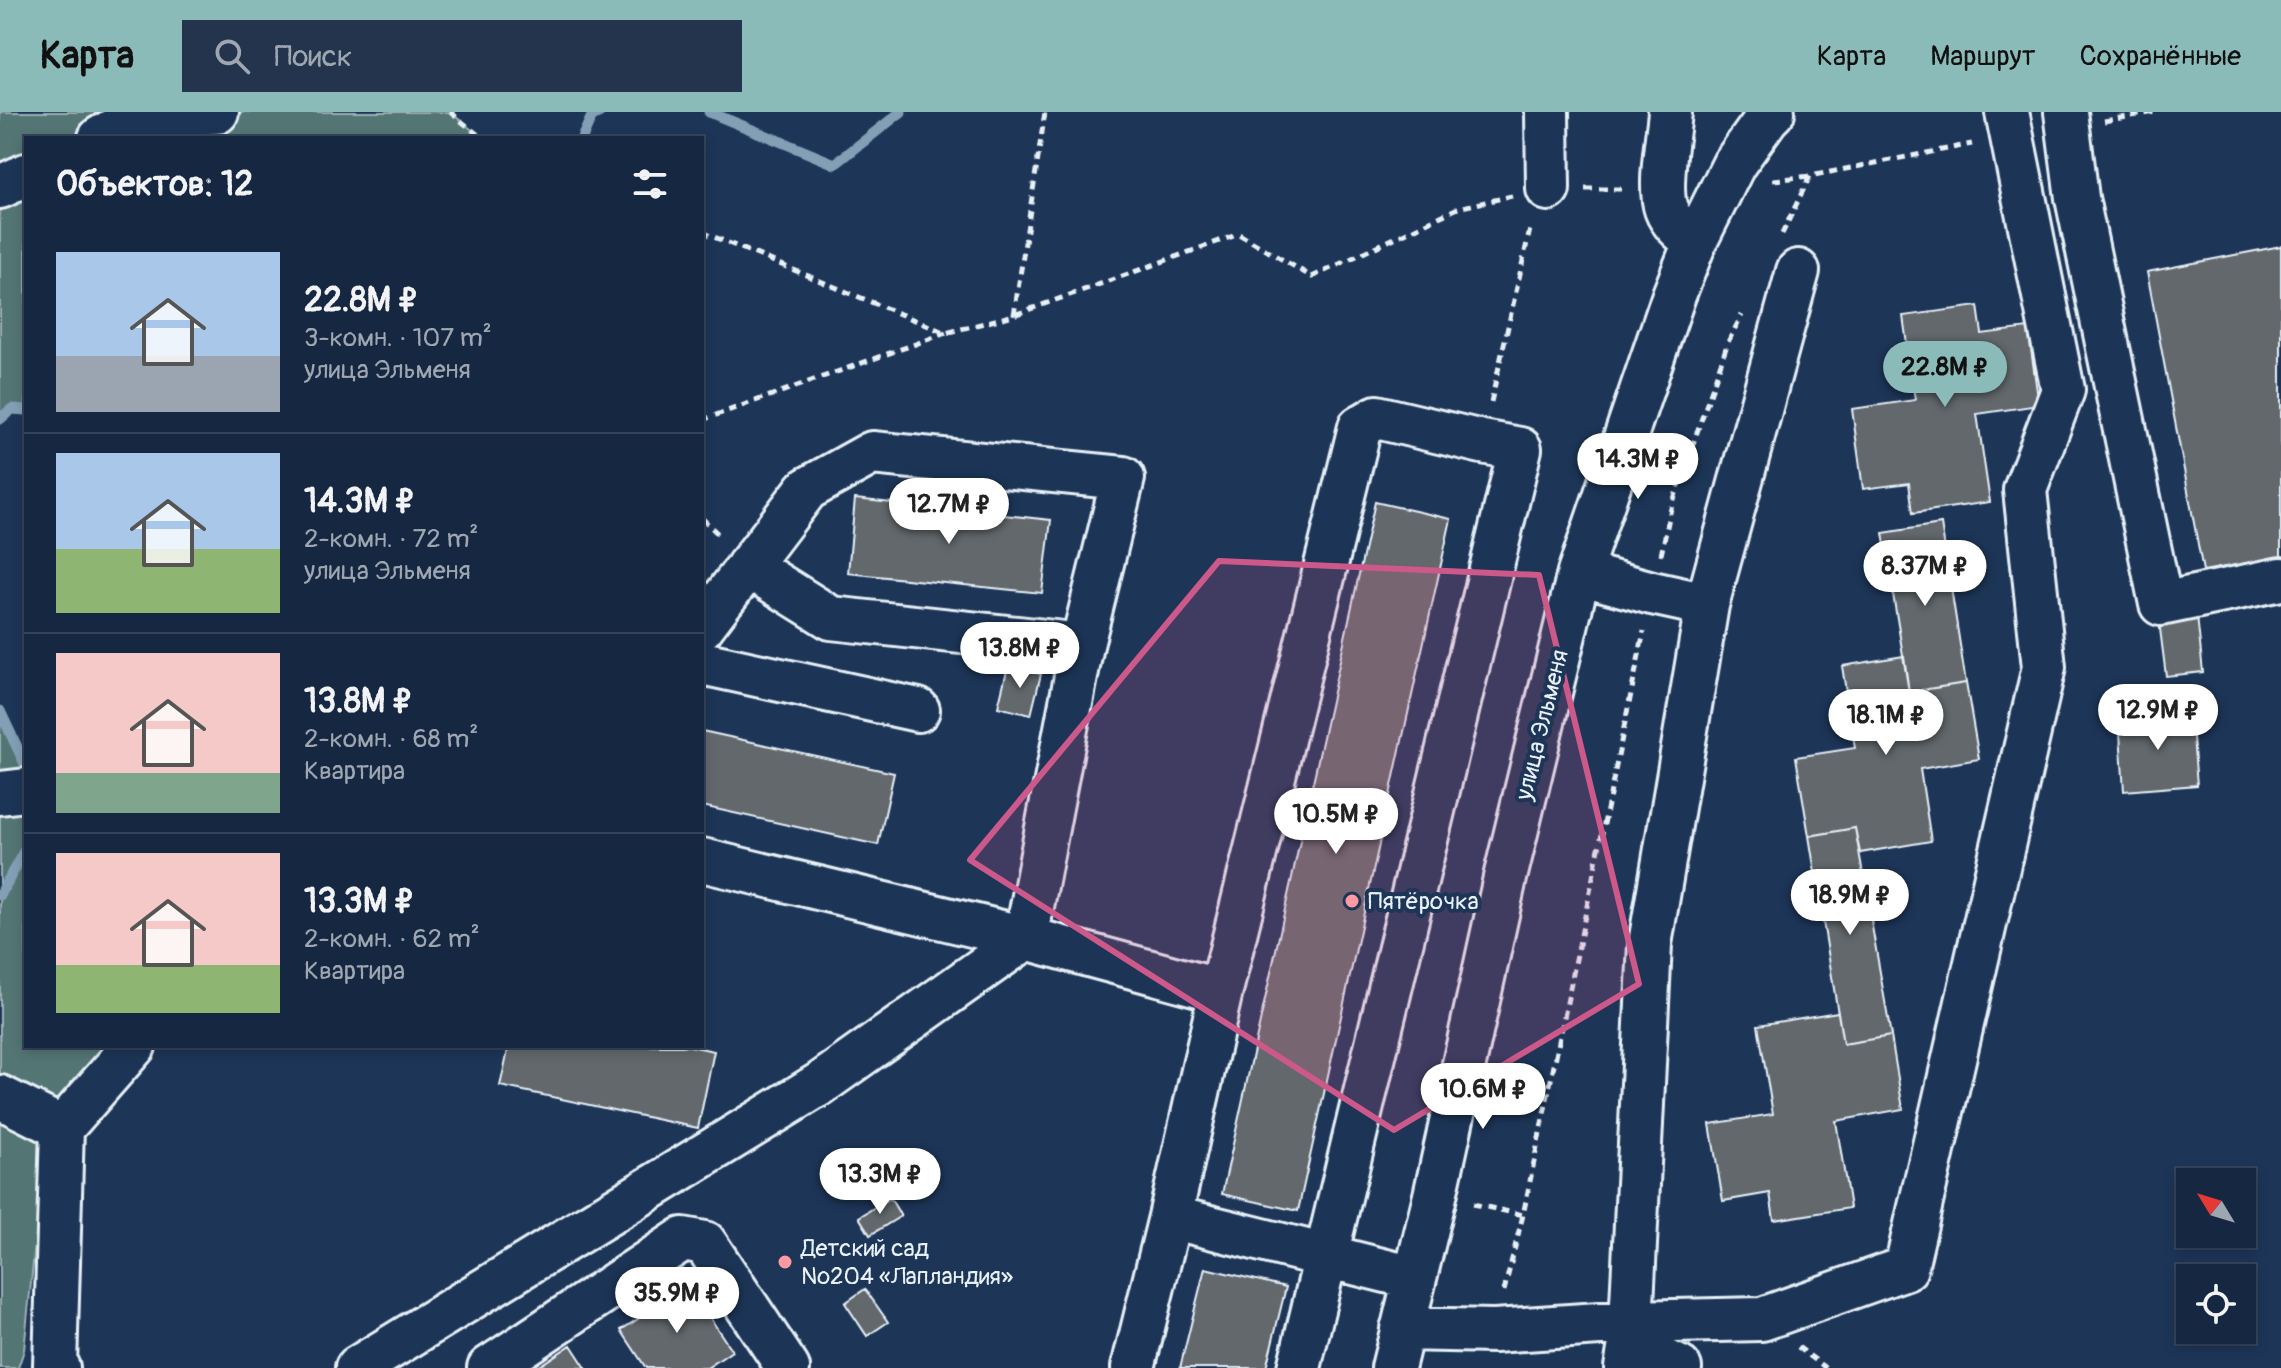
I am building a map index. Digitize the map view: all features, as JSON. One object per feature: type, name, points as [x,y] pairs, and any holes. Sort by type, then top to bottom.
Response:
[{"type":"street","points":[[103,136],[127,122],[217,112]]},
{"type":"street","points":[[1547,112],[1548,189]]},
{"type":"street","points":[[1670,112],[1663,188],[1666,209],[1678,228],[1695,242]]},
{"type":"street","name":"улица Эльменя","points":[[1398,1348],[1505,878],[1579,573],[1695,242],[1734,164],[1773,112]]},
{"type":"street","points":[[1398,1348],[1494,1331],[1629,1345],[1762,1319],[1906,1268],[2044,667],[2025,490],[2063,390],[2007,112]]},
{"type":"street","points":[[2066,112],[2077,198],[2161,604],[2281,579]]},
{"type":"street","points":[[0,187],[24,176]]},
{"type":"street","points":[[1629,1345],[1650,944],[1707,605],[1798,271]]},
{"type":"street","points":[[1133,1368],[1221,991],[1360,427],[1377,417],[1520,449],[1299,1368]]},
{"type":"street","points":[[357,1368],[820,1084],[1026,938],[1082,645],[1123,478],[872,453],[807,489],[704,624]]},
{"type":"street","points":[[748,566],[831,618],[1082,645]]},
{"type":"street","points":[[1579,573],[1707,605]]},
{"type":"street","points":[[2231,590],[2281,611]]},
{"type":"street","points":[[704,663],[918,710]]},
{"type":"street","points":[[704,860],[1026,938],[1221,991]]},
{"type":"street","points":[[58,1368],[55,1366],[62,1128],[132,1048]]},
{"type":"street","points":[[0,1097],[62,1128]]},
{"type":"street","points":[[1170,1217],[1414,1278]]},
{"type":"street","points":[[489,1368],[683,1239],[705,1243],[788,1368]]},
{"type":"street","points":[[1629,1345],[1680,1368]]},
{"type":"path","points":[[450,112],[480,136]]},
{"type":"path","points":[[1014,315],[1045,112]]},
{"type":"path","points":[[1724,184],[1810,176]]},
{"type":"path","points":[[704,419],[946,333],[1014,315],[1239,234],[1312,277],[1458,208],[1548,189],[1663,188]]},
{"type":"path","points":[[1482,442],[1533,216],[1548,189]]},
{"type":"path","points":[[704,233],[946,333]]},
{"type":"path","points":[[1465,1203],[1523,1215]]},
{"type":"highlighted area","points":[[1219,561],[1539,575],[1639,984],[1394,1130],[970,860]]},
{"type":"green space","points":[[0,112],[450,112],[480,136],[24,136],[24,410],[12,409],[0,419]]},
{"type":"green space","points":[[0,711],[24,762],[24,1048],[123,1048],[46,1138],[24,1350],[18,1368],[0,1368]]},
{"type":"building","points":[[2281,246],[2281,557],[2203,571],[2147,272]]},
{"type":"building","points":[[1978,306],[1982,334],[2028,328],[2039,405],[1977,414],[1990,502],[1913,513],[1909,483],[1863,489],[1852,409],[1915,400],[1903,316]]},
{"type":"building","points":[[855,499],[1051,520],[1042,593],[848,573]]},
{"type":"building","points":[[1375,502],[1451,519],[1298,1211],[1222,1194]]},
{"type":"building","points":[[1941,524],[1966,683],[1909,692],[1883,533]]},
{"type":"building","points":[[2197,616],[2203,672],[2166,676],[2159,621]]},
{"type":"building","points":[[1904,656],[1909,692],[1966,683],[1979,759],[1920,769],[1931,841],[1860,853],[1855,828],[1809,836],[1796,757],[1855,748],[1842,666]]},
{"type":"building","points":[[1008,666],[1041,674],[1031,715],[998,707]]},
{"type":"building","points":[[2191,713],[2197,785],[2124,791],[2119,719]]},
{"type":"building","points":[[704,731],[894,773],[878,845],[704,806]]},
{"type":"building","points":[[1855,828],[1891,1036],[1843,1044],[1809,836]]},
{"type":"building","points":[[1838,1012],[1843,1044],[1891,1036],[1903,1109],[1836,1121],[1850,1208],[1774,1220],[1770,1193],[1723,1201],[1710,1124],[1773,1114],[1758,1025]]},
{"type":"building","points":[[509,1048],[700,1048],[714,1051],[698,1128],[500,1086]]},
{"type":"building","points":[[890,1198],[901,1216],[870,1235],[859,1217]]},
{"type":"building","points":[[1205,1268],[1286,1287],[1266,1368],[1180,1368]]},
{"type":"building","points":[[689,1286],[732,1351],[707,1368],[646,1368],[621,1330]]},
{"type":"building","points":[[865,1289],[888,1322],[867,1336],[845,1303]]},
{"type":"building","points":[[571,1345],[586,1368],[536,1368]]},
{"type":"waterway","points":[[583,136],[592,116],[600,112]]},
{"type":"waterway","points":[[709,112],[835,164],[901,112]]},
{"type":"waterway","points":[[0,419],[12,409],[24,410]]},
{"type":"waterway","points":[[0,711],[24,762]]},
{"type":"waterway","points":[[0,895],[24,852]]},
{"type":"place","name":"Пятёрочка","points":[[1352,901]]},
{"type":"place","name":"Детский сад №204 «Лапландия»","points":[[785,1262]]}]
